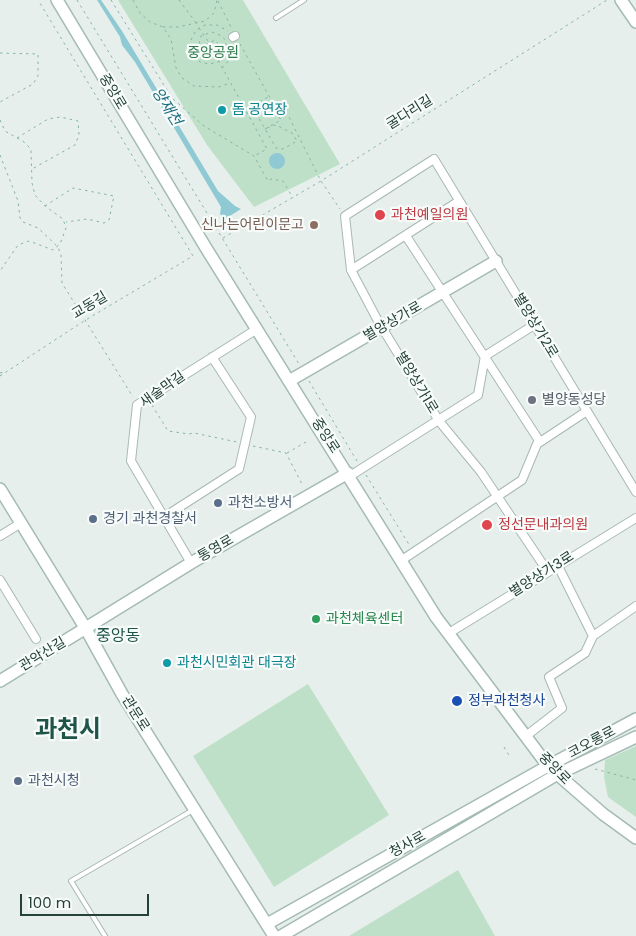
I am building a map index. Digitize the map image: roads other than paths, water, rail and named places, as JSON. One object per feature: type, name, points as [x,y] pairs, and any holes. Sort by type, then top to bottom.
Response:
[{"type":"street","name":"중앙로","points":[[57,0],[257,329],[449,633],[556,775],[603,814],[636,838]]},
{"type":"street","points":[[621,0],[636,22]]},
{"type":"street","name":"별양상가2로","points":[[345,216],[434,159],[636,492]]},
{"type":"street","points":[[351,270],[459,201]]},
{"type":"street","name":"별양상가1로","points":[[345,216],[351,270],[382,328],[439,421],[481,472],[548,572]]},
{"type":"street","points":[[406,236],[540,442]]},
{"type":"street","name":"별양상가로","points":[[290,381],[496,261]]},
{"type":"street","points":[[349,474],[362,469],[478,395],[485,356],[534,325]]},
{"type":"street","name":"새술막길","points":[[191,563],[131,461],[137,405],[257,329]]},
{"type":"street","points":[[164,517],[239,469],[251,417],[212,357]]},
{"type":"street","points":[[402,560],[522,480],[537,444],[587,411]]},
{"type":"street","name":"통영로","points":[[86,629],[191,563],[349,474]]},
{"type":"street","name":"관문로","points":[[0,489],[86,629],[122,694],[272,933]]},
{"type":"street","name":"별양상가3로","points":[[449,633],[636,518]]},
{"type":"street","points":[[0,536],[21,523]]},
{"type":"street","points":[[558,566],[593,636]]},
{"type":"street","points":[[0,580],[36,639]]},
{"type":"street","points":[[526,736],[562,708],[549,677],[585,653],[593,636],[636,606]]},
{"type":"street","name":"관악산길","points":[[0,680],[86,629]]},
{"type":"street","name":"코오롱로","points":[[548,766],[636,720]]},
{"type":"street","name":"청사로","points":[[272,933],[556,775],[636,737]]},
{"type":"street","name":"청사로","points":[[272,933],[548,766]]},
{"type":"lane","points":[[276,18],[304,0]]},
{"type":"lane","points":[[105,936],[71,881],[195,809]]},
{"type":"water","name":"양재천","points":[[97,0],[101,0],[122,31],[218,191],[241,209],[225,219],[220,214],[221,207],[135,62],[122,45],[120,37]]},
{"type":"water","points":[[277,153],[283,155],[285,161],[283,167],[277,169],[271,167],[269,161],[271,155]]},
{"type":"place","name":"돔 공연장","points":[[222,110]]},
{"type":"place","name":"과천예일의원","points":[[380,215]]},
{"type":"place","name":"신나는어린이문고","points":[[314,225]]},
{"type":"place","name":"별양동성당","points":[[532,400]]},
{"type":"place","name":"과천소방서","points":[[218,503]]},
{"type":"place","name":"경기 과천경찰서","points":[[93,519]]},
{"type":"place","name":"정선문내과의원","points":[[487,525]]},
{"type":"place","name":"과천체육센터","points":[[316,619]]},
{"type":"place","name":"과천시민회관 대극장","points":[[167,663]]},
{"type":"place","name":"정부과천청사","points":[[457,701]]},
{"type":"place","name":"과천시청","points":[[18,781]]},
{"type":"district","name":"중앙동","points":[[118,637]]},
{"type":"district","name":"과천시","points":[[68,731]]},
{"type":"park label","name":"중앙공원","points":[[213,53]]}]
